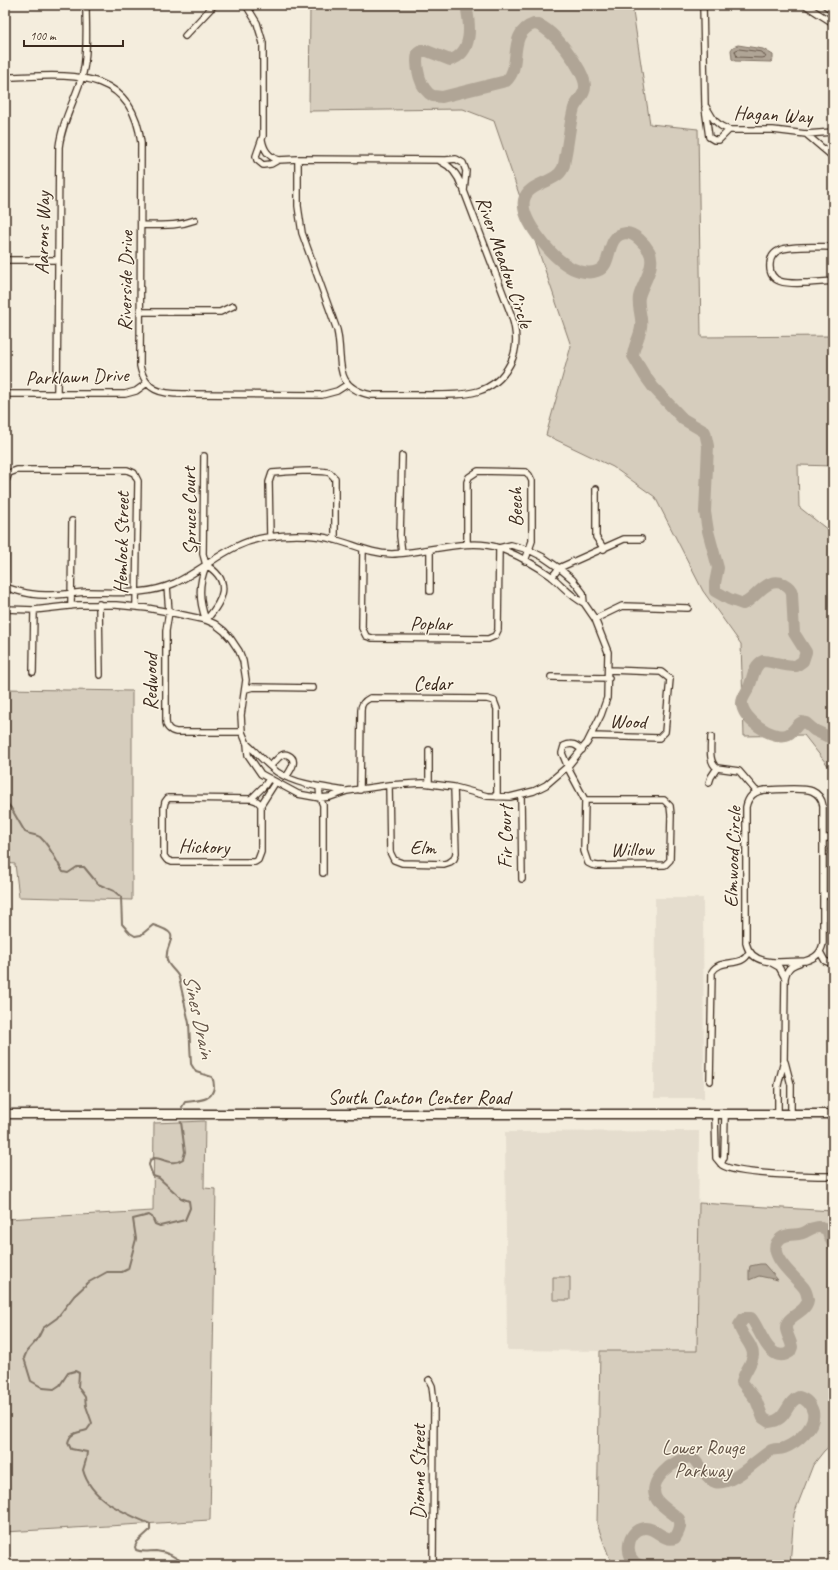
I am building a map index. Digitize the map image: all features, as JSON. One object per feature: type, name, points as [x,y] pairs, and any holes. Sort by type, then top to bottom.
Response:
[{"type":"main road","name":"South Canton Center Road","points":[[5,1114],[833,1114]]},
{"type":"street","name":"Aarons Way","points":[[57,394],[60,139],[63,125],[82,77],[86,47],[86,5]]},
{"type":"street","points":[[185,36],[214,5]]},
{"type":"street","points":[[246,5],[257,23],[263,43],[263,145],[268,154],[278,160]]},
{"type":"street","points":[[703,5],[705,105],[709,137],[714,140],[719,140],[729,130]]},
{"type":"street","points":[[805,5],[833,23]]},
{"type":"street","points":[[825,5],[833,11]]},
{"type":"street","name":"Riverside Drive","points":[[5,77],[82,77],[98,81],[114,91],[127,104],[137,120],[141,143],[142,225],[140,366],[142,376],[147,384]]},
{"type":"street","name":"Hagan Way","points":[[705,105],[714,120],[720,126],[729,130],[782,130],[806,134],[833,132]]},
{"type":"street","points":[[806,134],[833,157]]},
{"type":"street","name":"River Meadow Circle","points":[[262,140],[256,152],[257,160],[267,165],[278,160],[298,158],[456,159],[463,163],[466,171],[464,191]]},
{"type":"street","points":[[147,384],[157,391],[166,394],[322,395],[337,392],[348,384],[341,370],[340,345],[337,330],[302,234],[298,206],[298,158]]},
{"type":"street","name":"River Meadow Circle","points":[[348,384],[357,391],[372,395],[464,395],[477,392],[490,386],[501,377],[514,355],[516,345],[514,324],[460,180],[455,172],[448,166],[436,160]]},
{"type":"street","points":[[142,225],[175,226],[195,220]]},
{"type":"street","points":[[833,247],[783,249],[774,254],[770,261],[773,276],[777,280],[785,283],[833,281]]},
{"type":"street","points":[[5,260],[58,260]]},
{"type":"street","points":[[140,312],[220,312],[233,306]]},
{"type":"street","name":"Parklawn Drive","points":[[5,394],[125,394],[136,391],[147,384]]},
{"type":"street","name":"Spruce Court","points":[[204,456],[203,554],[206,565]]},
{"type":"street","points":[[402,456],[400,536],[402,553]]},
{"type":"street","name":"Hemlock Street","points":[[5,579],[6,481],[9,473],[17,470],[128,470],[134,473],[138,481],[136,606]]},
{"type":"street","points":[[270,537],[269,482],[272,473],[283,471],[320,472],[330,473],[335,478],[335,540]]},
{"type":"street","name":"Beech","points":[[467,544],[467,482],[469,477],[478,471],[521,471],[529,475],[532,481],[532,541],[529,550]]},
{"type":"street","points":[[596,489],[596,537],[604,548]]},
{"type":"street","points":[[71,606],[72,521]]},
{"type":"street","points":[[5,587],[33,594],[137,593],[166,586],[206,565],[220,554],[251,541],[270,537],[312,536],[335,540],[362,549],[381,553],[402,553],[467,544],[482,544],[499,548],[552,577],[577,599],[584,602]]},
{"type":"street","points":[[552,577],[559,568],[624,539],[641,539]]},
{"type":"street","points":[[247,744],[270,766],[286,777],[318,787],[347,791],[389,785],[429,783],[454,787],[478,794],[497,797],[510,797],[521,795],[546,785],[568,766],[592,736],[607,698],[609,678],[608,652],[595,619],[584,602],[583,593],[559,568],[543,557],[529,550],[511,545],[499,548]]},
{"type":"street","name":"Poplar","points":[[362,549],[362,628],[366,636],[372,638],[488,639],[495,636],[498,630],[499,548]]},
{"type":"street","points":[[430,550],[430,591]]},
{"type":"street","points":[[525,561],[529,550]]},
{"type":"street","points":[[206,565],[201,576],[200,586],[201,602],[206,620]]},
{"type":"street","points":[[206,565],[220,576],[223,590],[216,609],[206,620]]},
{"type":"street","name":"Redwood","points":[[166,586],[169,612],[166,631],[167,727],[176,732],[242,732]]},
{"type":"street","points":[[99,604],[100,675]]},
{"type":"street","points":[[5,609],[34,610],[99,604],[136,606],[206,620],[215,624],[224,631],[239,651],[245,671],[246,689],[242,709],[242,732],[247,744],[248,755],[261,774],[271,781],[298,794],[320,798],[330,797],[347,791]]},
{"type":"street","points":[[595,619],[622,606],[688,608]]},
{"type":"street","points":[[33,672],[34,610]]},
{"type":"street","name":"Wood","points":[[592,736],[659,738],[666,732],[670,679],[661,672],[609,670]]},
{"type":"street","points":[[551,677],[609,678]]},
{"type":"street","points":[[246,689],[253,687],[313,688]]},
{"type":"street","name":"Cedar","points":[[360,790],[360,710],[366,700],[370,698],[487,699],[494,701],[497,709],[497,797]]},
{"type":"street","points":[[711,737],[711,761],[713,765],[717,768],[739,771],[757,792]]},
{"type":"street","name":"Willow","points":[[582,750],[576,745],[570,743],[564,746],[562,753],[585,800],[584,851],[588,863],[592,865],[654,866],[665,865],[670,860],[671,815],[670,806],[664,800],[585,800]]},
{"type":"street","points":[[429,750],[429,783]]},
{"type":"street","points":[[270,766],[281,755],[286,754],[290,756],[294,765],[286,777]]},
{"type":"street","points":[[709,783],[711,776],[717,768]]},
{"type":"street","points":[[271,781],[251,799],[257,801],[261,805],[277,771]]},
{"type":"street","name":"Elm","points":[[389,785],[390,852],[394,860],[402,863],[446,864],[454,859],[456,853],[454,787]]},
{"type":"street","points":[[318,787],[323,805],[323,873]]},
{"type":"street","name":"Elmwood Circle","points":[[749,952],[746,944],[746,807],[750,798],[757,792],[765,790],[808,790],[820,797],[823,806],[823,943],[820,952]]},
{"type":"street","name":"Fir Court","points":[[521,795],[522,878]]},
{"type":"street","name":"Hickory","points":[[251,799],[168,798],[164,807],[164,856],[167,860],[172,862],[255,862],[258,860],[261,852],[261,805]]},
{"type":"street","points":[[823,838],[833,838]]},
{"type":"street","points":[[823,895],[833,896]]},
{"type":"street","points":[[710,1081],[712,972],[721,964],[744,960],[749,952],[757,959],[768,961],[805,961]]},
{"type":"street","points":[[778,1114],[778,1085],[784,1061],[784,978],[786,972],[790,967],[815,958],[820,952],[826,961],[833,964]]},
{"type":"street","points":[[768,961],[779,967],[784,978]]},
{"type":"street","points":[[784,1061],[791,1084],[791,1114]]},
{"type":"street","points":[[715,1115],[716,1158],[721,1164],[742,1171],[768,1174],[833,1176]]},
{"type":"street","points":[[721,1164],[724,1157],[725,1115]]},
{"type":"street","name":"Dionne Street","points":[[429,1380],[432,1386],[434,1403],[434,1565]]},
{"type":"shaded area","points":[[655,898],[703,898],[704,1098],[654,1098]]},
{"type":"shaded area","points":[[699,1131],[697,1352],[507,1350],[505,1132]]},
{"type":"green space","points":[[310,5],[632,5],[650,124],[698,129],[701,337],[833,336],[833,466],[798,465],[799,507],[833,534],[833,772],[804,735],[744,736],[741,644],[703,591],[655,497],[613,467],[546,435],[571,346],[494,121],[463,109],[309,111]]},
{"type":"green space","points":[[5,689],[132,691],[132,900],[19,897],[15,864],[5,863]]},
{"type":"green space","points":[[205,1121],[204,1188],[216,1189],[210,1520],[5,1532],[5,1219],[153,1211],[154,1123]]},
{"type":"green space","name":"Lower Rouge Parkway","points":[[699,1203],[833,1211],[833,1443],[824,1451],[813,1465],[794,1514],[790,1565],[612,1565],[597,1524],[600,1351],[697,1351]]},
{"type":"green space","points":[[553,1277],[570,1277],[570,1300],[553,1300]]},
{"type":"water","points":[[738,45],[763,49],[773,55],[773,59],[771,62],[735,61],[732,59],[731,50],[733,47]]},
{"type":"water","points":[[764,1264],[778,1280],[759,1276],[749,1280],[750,1266]]},
{"type":"waterway","points":[[466,5],[469,21],[467,45],[458,56],[450,60],[427,51],[421,51],[418,53],[417,64],[422,83],[428,93],[433,96],[442,97],[506,81],[511,75],[514,67],[517,42],[520,35],[525,28],[534,24],[541,26],[549,32],[574,60],[584,80],[585,90],[574,108],[564,166],[555,177],[536,186],[527,194],[524,200],[524,208],[527,217],[531,226],[544,244],[559,259],[576,270],[593,272],[602,268],[606,263],[615,239],[619,235],[626,233],[636,237],[649,251],[651,262],[639,297],[641,324],[633,356],[653,387],[683,419],[705,432],[708,446],[705,512],[708,531],[718,568],[715,591],[729,599],[743,604],[767,585],[772,583],[778,582],[790,588],[792,593],[794,633],[806,652],[803,661],[796,666],[788,666],[765,661],[760,663],[755,669],[749,687],[742,700],[744,710],[747,716],[759,727],[773,734],[789,734],[802,722],[806,723],[814,730],[833,739]]},
{"type":"waterway","name":"Sines Drain","points":[[5,801],[11,808],[25,832],[40,837],[47,845],[63,872],[68,873],[77,867],[84,867],[98,884],[114,891],[121,897],[122,924],[130,933],[135,936],[141,935],[153,925],[169,932],[171,940],[168,948],[167,960],[179,978],[189,1023],[191,1064],[196,1072],[212,1077],[214,1081],[213,1092],[207,1098],[185,1102],[182,1107]]},
{"type":"waterway","name":"Sines Drain","points":[[181,1122],[185,1152],[183,1159],[172,1162],[154,1158],[150,1160],[149,1165],[153,1176],[159,1178],[181,1198],[189,1201],[190,1208],[185,1220],[160,1226],[155,1224],[152,1217],[149,1215],[133,1219],[136,1239],[128,1269],[122,1272],[107,1272],[89,1282],[74,1296],[57,1318],[43,1328],[37,1340],[27,1351],[24,1358],[31,1381],[43,1388],[54,1389],[60,1385],[68,1373],[75,1371],[79,1373],[78,1387],[85,1397],[86,1406],[92,1423],[87,1430],[73,1435],[69,1439],[68,1443],[71,1449],[87,1452],[83,1470],[87,1480],[93,1489],[109,1504],[150,1524],[150,1530],[137,1542],[135,1547],[136,1550],[146,1552],[164,1552],[175,1557],[185,1565]]},
{"type":"waterway","points":[[640,1565],[635,1562],[629,1552],[630,1539],[633,1534],[638,1530],[648,1528],[671,1539],[675,1538],[680,1528],[679,1519],[659,1503],[654,1493],[658,1479],[670,1466],[685,1458],[692,1457],[709,1478],[715,1482],[729,1480],[744,1471],[772,1450],[789,1446],[809,1429],[812,1423],[813,1412],[808,1403],[799,1397],[794,1399],[783,1415],[775,1421],[769,1422],[763,1418],[756,1400],[742,1382],[753,1355],[751,1347],[739,1325],[744,1318],[751,1318],[771,1350],[776,1354],[783,1355],[790,1352],[792,1347],[786,1329],[787,1324],[792,1317],[804,1308],[808,1300],[804,1288],[778,1257],[776,1244],[784,1236],[801,1234],[812,1228],[820,1227],[827,1230],[833,1245]]}]
